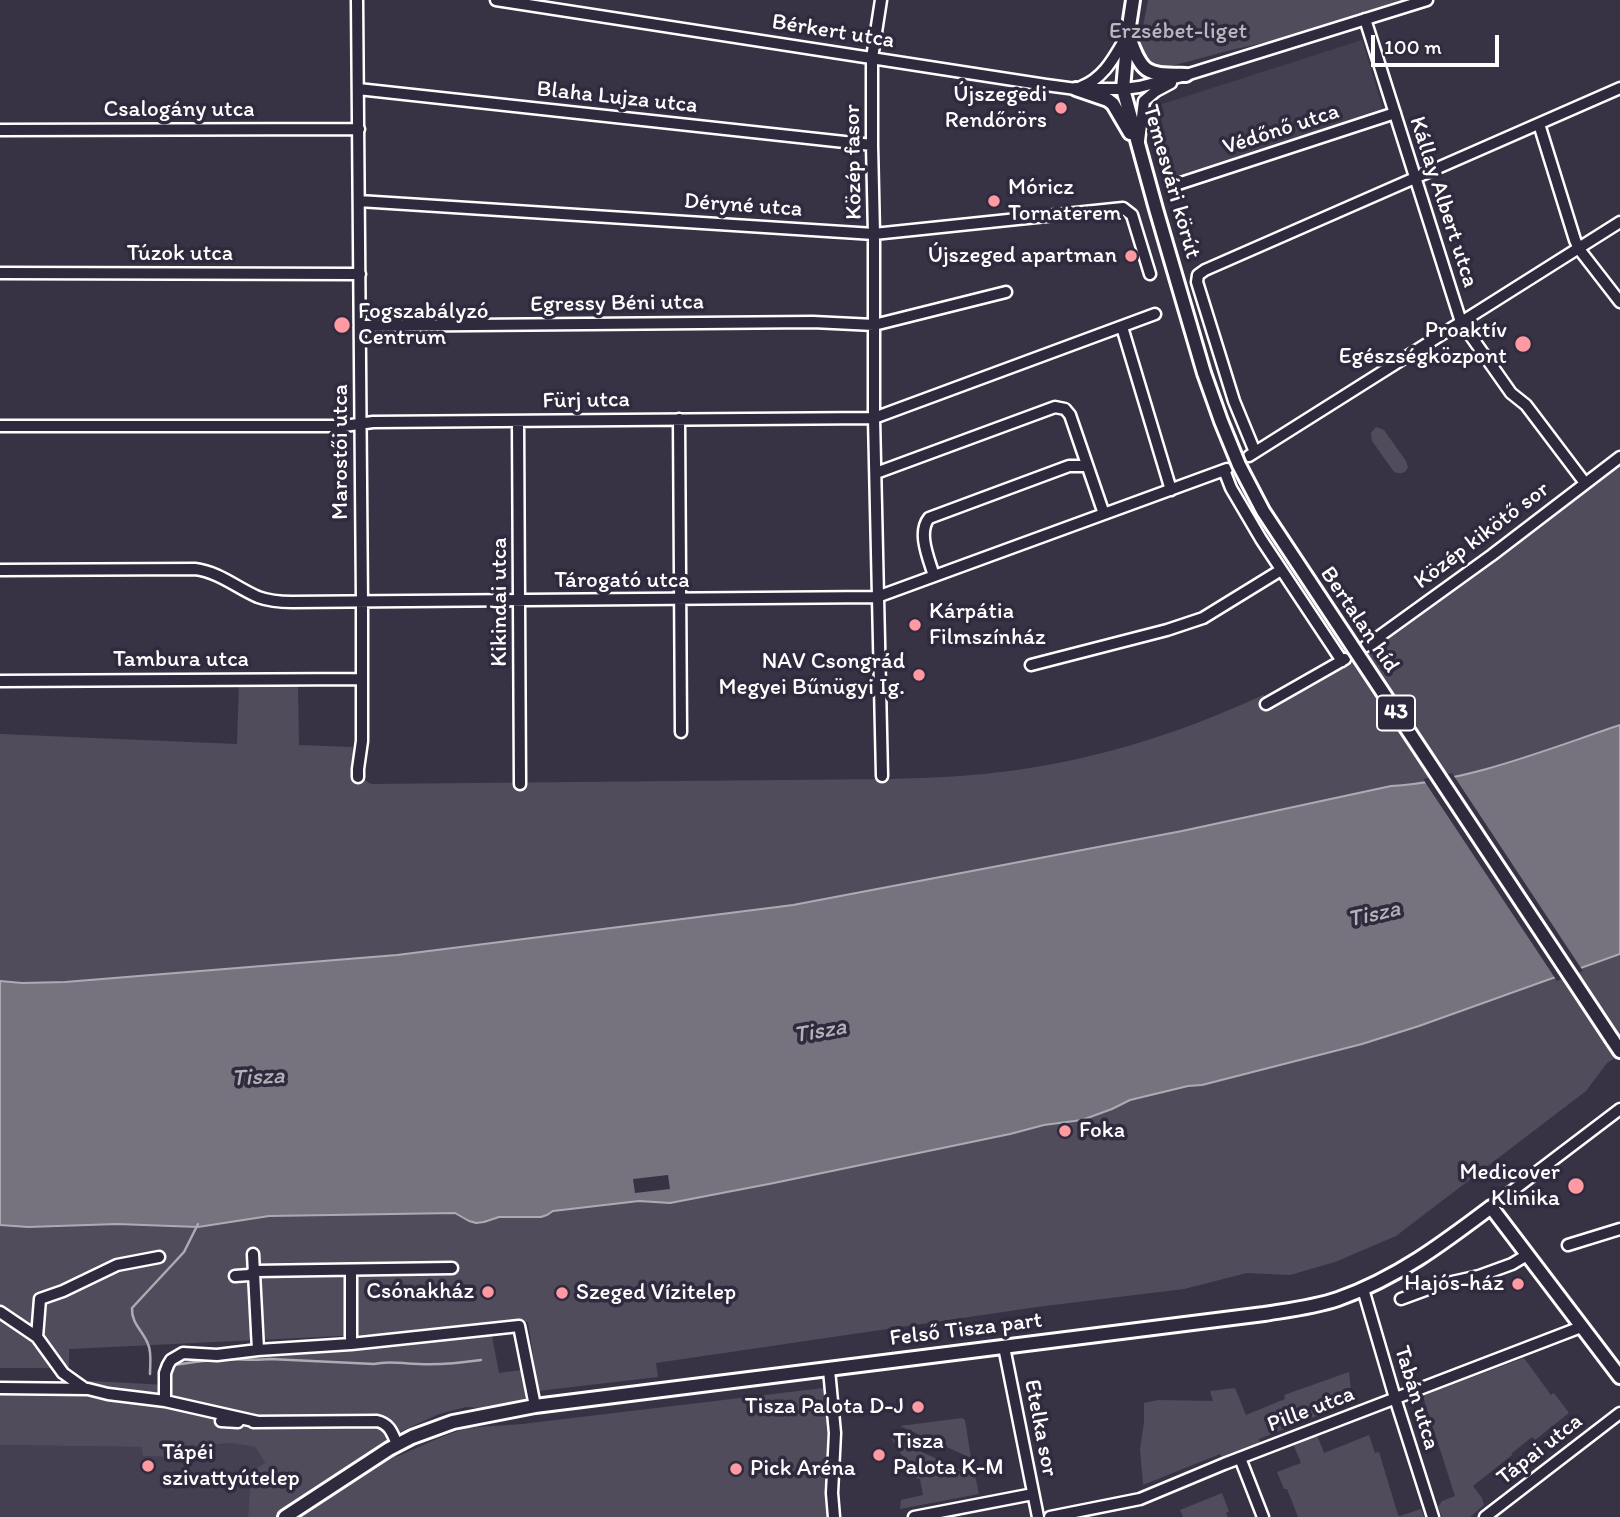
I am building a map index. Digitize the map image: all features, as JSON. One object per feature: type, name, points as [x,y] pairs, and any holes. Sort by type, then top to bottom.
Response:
[{"type":"main road","name":"Temesvári körút","points":[[1133,0],[1123,89],[1204,373]]},
{"type":"main road","points":[[1128,33],[1136,56],[1146,70],[1160,75],[1186,75]]},
{"type":"main road","points":[[1076,89],[1113,104],[1138,145]]},
{"type":"main road","name":"Bertalan híd","points":[[1204,373],[1239,466],[1263,510],[1620,1051]]},
{"type":"main road","points":[[1491,1207],[1620,1377]]},
{"type":"main road","name":"Felső Tisza part","points":[[285,1517],[397,1444],[453,1422],[535,1406],[1264,1314],[1336,1300],[1382,1282],[1420,1259],[1491,1207]]},
{"type":"street","name":"Marostői utca","points":[[357,0],[362,602],[362,741],[358,777]]},
{"type":"street","name":"Bérkert utca","points":[[496,0],[1076,89],[1139,88],[1186,75]]},
{"type":"street","name":"Közép fasor","points":[[881,0],[872,58],[872,145],[874,418],[882,776]]},
{"type":"street","points":[[1138,145],[1144,101],[1156,91],[1186,75],[1427,0]]},
{"type":"street","name":"Kállay Albert utca","points":[[1365,19],[1461,323],[1511,393],[1526,405],[1585,483]]},
{"type":"street","points":[[1076,89],[1100,76],[1128,33]]},
{"type":"street","points":[[1416,178],[1620,88]]},
{"type":"street","name":"Blaha Lujza utca","points":[[358,89],[872,145]]},
{"type":"street","name":"Védőnő utca","points":[[1178,184],[1395,113]]},
{"type":"street","points":[[1539,124],[1579,249],[1620,302]]},
{"type":"street","name":"Csalogány utca","points":[[0,130],[359,130]]},
{"type":"street","name":"Temesvári körút","points":[[1416,178],[1198,275],[1197,282],[1252,454],[1461,323]]},
{"type":"street","name":"Déryné utca","points":[[359,201],[874,234],[1123,208]]},
{"type":"street","name":"Temesvári körút","points":[[1123,208],[1132,215],[1150,274]]},
{"type":"street","points":[[1461,323],[1620,222]]},
{"type":"street","name":"Túzok utca","points":[[0,273],[360,274]]},
{"type":"street","points":[[874,325],[1006,292]]},
{"type":"street","name":"Fürj utca","points":[[0,426],[344,426],[360,423],[874,418],[1155,314]]},
{"type":"street","name":"Egressy Béni utca","points":[[360,326],[799,322],[874,325]]},
{"type":"street","points":[[1122,327],[1171,490]]},
{"type":"street","points":[[876,473],[1055,407],[1065,409],[1070,415],[1104,514]]},
{"type":"street","points":[[679,419],[681,732]]},
{"type":"street","name":"Kikindai utca","points":[[518,421],[520,783]]},
{"type":"street","name":"Közép kikötő sor","points":[[1366,646],[1492,555],[1620,457]]},
{"type":"street","points":[[934,576],[923,531],[929,518],[1069,466],[1087,466]]},
{"type":"street","name":"Tárogató utca","points":[[0,570],[195,569],[216,575],[260,598],[275,601],[877,597],[1226,469],[1231,488],[1281,570]]},
{"type":"street","points":[[1031,665],[1203,618],[1281,570],[1344,660],[1266,705]]},
{"type":"street","name":"Tambura utca","points":[[0,681],[362,679]]},
{"type":"street","name":"Felső Tisza part","points":[[1491,1207],[1620,1109]]},
{"type":"street","points":[[1568,1245],[1620,1228]]},
{"type":"street","points":[[253,1254],[258,1349]]},
{"type":"street","points":[[1401,1299],[1439,1285],[1479,1276],[1512,1264],[1527,1255]]},
{"type":"street","points":[[37,1337],[40,1299],[117,1265],[159,1257]]},
{"type":"street","points":[[235,1276],[249,1275],[255,1271],[452,1268]]},
{"type":"street","points":[[351,1271],[351,1344]]},
{"type":"street","name":"Tabán utca","points":[[1363,1289],[1433,1517]]},
{"type":"street","points":[[0,1312],[37,1337],[64,1373],[88,1390]]},
{"type":"street","points":[[166,1401],[165,1373],[168,1364],[183,1353],[217,1355],[519,1326],[535,1406]]},
{"type":"street","name":"Pille utca","points":[[1050,1517],[1140,1499],[1581,1326]]},
{"type":"street","name":"Etelka sor","points":[[1004,1347],[1038,1517]]},
{"type":"street","points":[[829,1370],[835,1433],[832,1493],[834,1517]]},
{"type":"street","points":[[0,1388],[88,1390],[166,1401],[258,1422]]},
{"type":"street","name":"Tápai utca","points":[[1485,1517],[1620,1413]]},
{"type":"street","points":[[220,1421],[377,1421],[390,1427],[397,1444]]},
{"type":"street","points":[[1240,1458],[1263,1517]]},
{"type":"street","points":[[914,1517],[1033,1494]]},
{"type":"shaded area","points":[[1362,40],[1384,113],[1170,181],[1151,120],[1153,107]]},
{"type":"shaded area","points":[[230,1443],[255,1447],[265,1463],[250,1485],[248,1517],[0,1517],[0,1445],[143,1447],[143,1456],[166,1457],[166,1449]]},
{"type":"green space","name":"Erzsébet-liget","points":[[1148,0],[1414,0],[1301,35],[1164,68],[1148,62],[1142,52]]},
{"type":"green space","points":[[1376,427],[1384,430],[1406,461],[1408,467],[1404,472],[1394,472],[1372,441],[1371,433]]},
{"type":"green space","points":[[1620,462],[1620,725],[1535,754],[1450,778],[1391,786],[1182,831],[793,905],[397,955],[65,982],[0,981],[0,734],[237,744],[239,683],[298,684],[299,745],[352,747],[363,779],[371,784],[905,779],[985,774],[1049,765],[1143,742],[1263,695],[1278,702],[1376,645]]},
{"type":"green space","points":[[1620,954],[1620,1055],[1607,1063],[1586,1091],[1396,1236],[1335,1262],[1290,1275],[1247,1273],[1184,1289],[1037,1307],[656,1363],[658,1377],[538,1391],[518,1402],[481,1408],[466,1407],[439,1414],[389,1437],[396,1457],[466,1428],[522,1424],[824,1388],[831,1440],[826,1488],[829,1517],[248,1517],[250,1486],[244,1477],[265,1463],[255,1447],[230,1443],[167,1449],[166,1457],[143,1456],[142,1447],[0,1445],[0,1381],[92,1381],[167,1385],[170,1366],[182,1357],[491,1331],[499,1373],[535,1368],[528,1322],[424,1332],[69,1349],[69,1368],[0,1368],[0,1225],[28,1227],[220,1224],[269,1216],[455,1213],[476,1223],[499,1217],[541,1217],[553,1211],[639,1201],[670,1203],[1010,1134],[1112,1109],[1130,1100],[1202,1085],[1419,1026]]},
{"type":"green space","points":[[1524,1358],[1551,1395],[1554,1393],[1569,1413],[1535,1440],[1532,1437],[1473,1486],[1484,1505],[1470,1517],[1442,1517],[1438,1507],[1442,1501],[1455,1496],[1424,1395]]},
{"type":"green space","points":[[1349,1372],[1352,1402],[1259,1439],[1261,1446],[1223,1461],[1220,1454],[1143,1485],[1140,1449],[1144,1403],[1158,1400],[1213,1401],[1210,1391],[1235,1388],[1246,1415],[1285,1399],[1284,1395]]},
{"type":"green space","points":[[962,1418],[965,1420],[971,1458],[900,1426]]},
{"type":"green space","points":[[1317,1435],[1324,1453],[1369,1435],[1375,1453],[1379,1452],[1398,1515],[1421,1509],[1424,1517],[1298,1517],[1277,1472],[1301,1463],[1293,1444]]},
{"type":"green space","points":[[891,1438],[975,1475],[979,1494],[900,1509],[901,1500],[923,1495],[920,1479],[916,1478]]},
{"type":"green space","points":[[1222,1493],[1229,1511],[1226,1513],[1228,1517],[1183,1517],[1180,1510]]},
{"type":"water","name":"Tisza","points":[[1620,725],[1620,954],[1362,1044],[1202,1085],[1130,1100],[1082,1120],[1044,1125],[670,1203],[639,1201],[553,1211],[541,1217],[499,1217],[476,1223],[455,1213],[269,1216],[198,1227],[117,1224],[28,1227],[0,1225],[0,981],[65,982],[397,955],[793,905],[1182,831],[1391,786],[1450,778],[1507,763]]},
{"type":"pier","points":[[1452,773],[1583,971],[1557,981],[1423,779]]},
{"type":"pier","points":[[668,1175],[670,1189],[635,1193],[633,1179]]},
{"type":"waterway","points":[[150,1374],[149,1347],[135,1323],[132,1308],[184,1252],[198,1224]]},
{"type":"waterway","points":[[174,1365],[227,1359],[374,1364],[450,1364],[481,1360]]},
{"type":"place","name":"Újszegedi Rendőrörs","points":[[1061,108]]},
{"type":"place","name":"Móricz Tornaterem","points":[[994,201]]},
{"type":"place","name":"Újszeged apartman","points":[[1131,256]]},
{"type":"place","name":"Fogszabályzó Centrum","points":[[342,325]]},
{"type":"place","name":"Proaktív Egészségközpont","points":[[1523,344]]},
{"type":"place","name":"Kárpátia Filmszínház","points":[[915,625]]},
{"type":"place","name":"NAV Csongrád Megyei Bűnügyi Ig.","points":[[919,675]]},
{"type":"place","name":"Foka","points":[[1065,1131]]},
{"type":"place","name":"Medicover Klinika","points":[[1576,1186]]},
{"type":"place","name":"Hajós-ház","points":[[1518,1284]]},
{"type":"place","name":"Csónakház","points":[[488,1292]]},
{"type":"place","name":"Szeged Vízitelep","points":[[562,1293]]},
{"type":"place","name":"Tisza Palota D-J","points":[[918,1407]]},
{"type":"place","name":"Tisza Palota K-M","points":[[879,1455]]},
{"type":"place","name":"Tápéi szivattyútelep","points":[[148,1466]]},
{"type":"place","name":"Pick Aréna","points":[[736,1469]]}]
